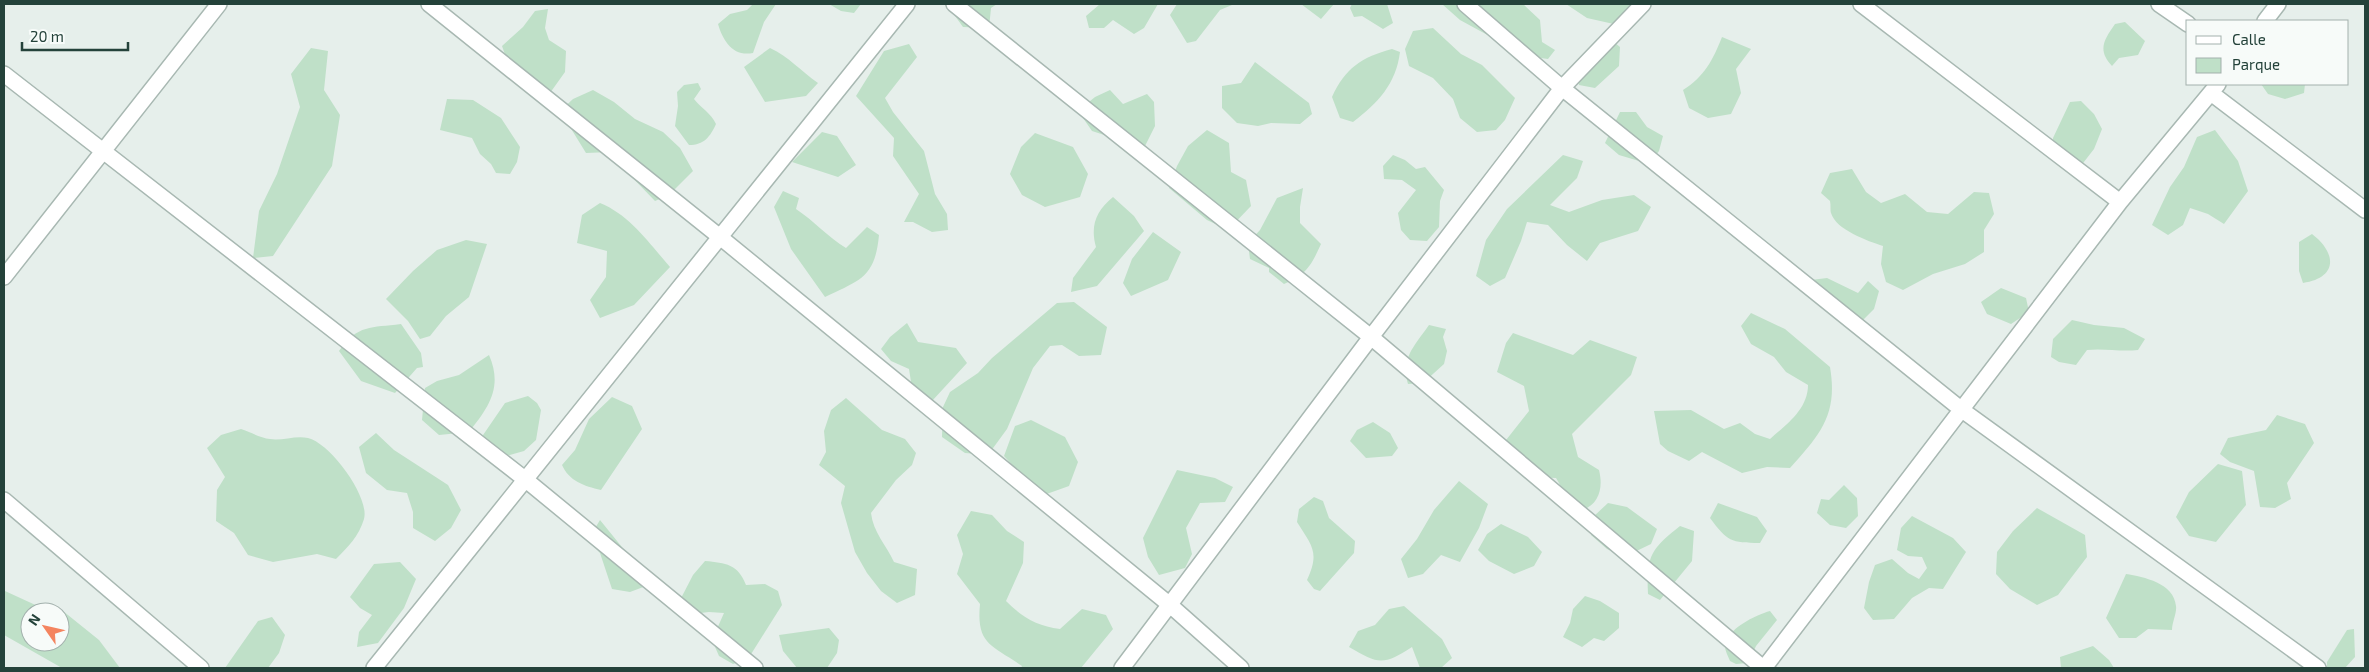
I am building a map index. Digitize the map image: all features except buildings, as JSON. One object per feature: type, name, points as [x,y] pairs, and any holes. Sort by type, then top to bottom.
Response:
[{"type":"street","points":[[4,277],[219,4]]},
{"type":"street","points":[[429,4],[720,238],[1170,605],[1241,668]]},
{"type":"street","points":[[374,668],[907,4]]},
{"type":"street","points":[[954,4],[1371,337],[1764,668],[2120,202],[2214,88],[2365,210]]},
{"type":"street","points":[[1465,4],[1562,88],[1962,410],[2318,668]]},
{"type":"street","points":[[1122,668],[1371,337],[1562,88],[1643,4]]},
{"type":"street","points":[[1861,4],[2120,202]]},
{"type":"street","points":[[2160,4],[2186,23]]},
{"type":"street","points":[[2266,20],[2278,4]]},
{"type":"street","points":[[4,74],[526,480],[755,668]]},
{"type":"street","points":[[4,500],[201,668]]},
{"type":"green space","points":[[753,4],[776,4],[764,22],[753,53],[740,53],[726,42],[718,24],[730,14],[747,10]]},
{"type":"green space","points":[[829,4],[861,4],[854,13],[841,11]]},
{"type":"green space","points":[[951,4],[997,4],[991,8],[989,28],[963,27],[950,9]]},
{"type":"green space","points":[[1100,4],[1158,4],[1144,28],[1134,34],[1113,20],[1104,28],[1089,28],[1086,16]]},
{"type":"green space","points":[[1177,4],[1232,5],[1220,10],[1196,41],[1187,43],[1170,15]]},
{"type":"green space","points":[[1301,4],[1334,4],[1321,19]]},
{"type":"green space","points":[[1352,4],[1387,4],[1393,23],[1383,29],[1362,16],[1354,17],[1350,8]]},
{"type":"green space","points":[[1442,4],[1523,4],[1540,20],[1542,42],[1555,50],[1548,59],[1526,56],[1460,20]]},
{"type":"green space","points":[[1566,4],[1649,4],[1627,27],[1587,18]]},
{"type":"green space","points":[[548,9],[545,28],[549,40],[566,51],[565,72],[550,93],[533,97],[515,83],[502,46],[523,27],[535,11]]},
{"type":"green space","points":[[2125,22],[2145,41],[2138,55],[2119,58],[2112,66],[2103,50],[2105,40],[2115,24]]},
{"type":"green space","points":[[1433,28],[1461,54],[1482,65],[1515,98],[1505,120],[1496,130],[1477,132],[1460,118],[1453,99],[1433,78],[1409,66],[1405,49],[1413,31]]},
{"type":"green space","points":[[1604,34],[1620,47],[1619,66],[1595,88],[1579,85],[1576,67],[1590,47]]},
{"type":"green space","points":[[1722,37],[1751,49],[1736,69],[1741,93],[1731,114],[1708,118],[1689,108],[1683,90],[1702,74]]},
{"type":"green space","points":[[909,44],[917,57],[885,98],[893,112],[924,151],[935,194],[947,214],[948,230],[932,232],[913,222],[904,222],[919,194],[893,156],[894,138],[856,96],[884,51]]},
{"type":"green space","points":[[311,48],[328,51],[324,90],[340,115],[332,166],[273,256],[253,258],[259,211],[277,174],[300,107],[291,74]]},
{"type":"green space","points":[[770,48],[818,83],[806,96],[765,102],[744,67]]},
{"type":"green space","points":[[1392,49],[1400,52],[1398,63],[1390,83],[1378,100],[1353,122],[1340,118],[1332,97],[1343,78],[1363,60]]},
{"type":"green space","points":[[1255,62],[1309,103],[1312,114],[1300,124],[1271,123],[1258,126],[1237,123],[1222,108],[1222,86],[1241,83]]},
{"type":"green space","points":[[698,83],[701,89],[694,99],[716,124],[703,142],[689,145],[675,126],[678,106],[677,92],[684,85]]},
{"type":"green space","points":[[2262,85],[2305,85],[2304,93],[2285,99],[2268,94]]},
{"type":"green space","points":[[593,90],[614,102],[635,119],[663,132],[680,148],[693,171],[669,195],[655,201],[625,170],[611,152],[586,153],[570,127],[557,114],[573,99]]},
{"type":"green space","points":[[1110,90],[1123,104],[1147,94],[1154,102],[1155,126],[1144,148],[1092,131],[1083,118],[1084,106],[1095,97]]},
{"type":"green space","points":[[447,99],[473,100],[501,118],[520,147],[517,162],[510,174],[496,173],[491,164],[480,154],[472,138],[440,130]]},
{"type":"green space","points":[[2081,101],[2094,114],[2102,129],[2094,149],[2080,167],[2060,166],[2053,157],[2053,138],[2070,102]]},
{"type":"green space","points":[[1620,112],[1636,112],[1647,127],[1663,136],[1659,151],[1649,164],[1619,155],[1605,143]]},
{"type":"green space","points":[[1207,130],[1229,143],[1231,172],[1246,180],[1251,206],[1228,230],[1207,220],[1169,188],[1177,166],[1188,146]]},
{"type":"green space","points":[[2215,130],[2238,161],[2248,191],[2224,224],[2208,214],[2190,208],[2183,225],[2168,235],[2152,225],[2170,187],[2184,167],[2197,137]]},
{"type":"green space","points":[[822,132],[837,136],[856,165],[838,177],[792,162]]},
{"type":"green space","points":[[1035,133],[1073,147],[1088,174],[1080,197],[1045,207],[1022,195],[1010,174],[1021,147]]},
{"type":"green space","points":[[1393,155],[1405,160],[1416,169],[1425,167],[1444,190],[1440,201],[1439,227],[1427,241],[1410,240],[1401,230],[1398,213],[1416,190],[1402,180],[1384,179],[1383,166]]},
{"type":"green space","points":[[1563,155],[1583,161],[1577,178],[1550,205],[1569,212],[1602,200],[1634,195],[1651,207],[1638,231],[1600,243],[1587,261],[1567,245],[1548,225],[1527,222],[1505,278],[1490,286],[1476,276],[1486,240],[1507,209]]},
{"type":"green space","points":[[1852,169],[1866,192],[1881,203],[1905,194],[1927,212],[1948,214],[1974,192],[1989,193],[1994,214],[1984,230],[1984,252],[1965,264],[1933,274],[1903,290],[1886,282],[1881,264],[1883,246],[1853,234],[1839,225],[1831,213],[1830,201],[1821,193],[1830,173]]},
{"type":"green space","points":[[1303,188],[1300,223],[1321,244],[1307,269],[1298,277],[1284,284],[1269,272],[1269,268],[1250,259],[1248,243],[1260,230],[1277,198]]},
{"type":"green space","points":[[783,191],[799,198],[796,209],[846,248],[867,227],[879,235],[874,260],[864,276],[825,297],[791,249],[774,207]]},
{"type":"green space","points":[[1113,197],[1134,216],[1144,231],[1097,286],[1071,292],[1073,278],[1096,247],[1094,226],[1096,219],[1102,208]]},
{"type":"green space","points":[[600,203],[611,208],[630,222],[670,267],[634,305],[600,318],[590,300],[606,277],[607,251],[577,243],[582,215]]},
{"type":"green space","points":[[1153,232],[1181,252],[1168,280],[1131,296],[1123,283],[1132,259]]},
{"type":"green space","points":[[2312,234],[2326,249],[2330,264],[2323,276],[2303,283],[2299,271],[2299,242]]},
{"type":"green space","points":[[466,240],[487,244],[469,297],[446,316],[430,336],[420,339],[408,321],[386,299],[437,250]]},
{"type":"green space","points":[[1827,278],[1858,293],[1868,281],[1879,291],[1874,309],[1859,324],[1836,317],[1811,296],[1811,280]]},
{"type":"green space","points":[[2001,288],[2026,298],[2029,312],[2011,324],[1987,314],[1981,302]]},
{"type":"green space","points":[[1074,302],[1107,327],[1101,355],[1079,356],[1062,345],[1050,346],[1033,368],[1007,429],[988,455],[965,453],[942,437],[943,407],[950,392],[978,373],[992,358],[1057,303]]},
{"type":"green space","points":[[1751,313],[1785,329],[1830,367],[1831,398],[1825,422],[1790,468],[1767,467],[1742,473],[1702,452],[1689,461],[1668,451],[1660,444],[1654,411],[1691,410],[1724,429],[1740,423],[1755,434],[1770,439],[1800,409],[1807,394],[1808,385],[1786,372],[1774,357],[1751,344],[1741,326]]},
{"type":"green space","points":[[2072,320],[2094,325],[2124,328],[2145,339],[2138,350],[2087,350],[2076,365],[2059,362],[2051,357],[2053,339]]},
{"type":"green space","points":[[907,323],[918,342],[956,348],[967,363],[932,401],[914,401],[909,369],[891,361],[881,349],[890,337]]},
{"type":"green space","points":[[401,324],[421,353],[423,367],[417,368],[395,393],[361,381],[339,351],[352,336],[359,332],[373,327]]},
{"type":"green space","points":[[1429,325],[1446,329],[1443,337],[1447,351],[1444,364],[1423,383],[1408,384],[1406,375],[1407,360],[1414,346]]},
{"type":"green space","points":[[1513,333],[1573,355],[1590,340],[1637,357],[1631,375],[1572,434],[1578,457],[1599,470],[1601,484],[1598,497],[1590,507],[1584,510],[1576,512],[1556,478],[1529,477],[1509,464],[1499,449],[1529,411],[1524,386],[1497,372],[1506,343]]},
{"type":"green space","points":[[489,355],[495,377],[494,387],[492,396],[483,414],[469,432],[439,435],[422,420],[425,388],[437,381],[459,375]]},
{"type":"green space","points":[[528,396],[537,403],[541,410],[536,440],[524,451],[499,458],[481,438],[505,403]]},
{"type":"green space","points":[[612,397],[632,406],[642,429],[601,490],[589,487],[573,479],[562,465],[575,450],[589,419]]},
{"type":"green space","points":[[846,398],[882,430],[905,439],[916,453],[912,465],[896,480],[871,513],[877,532],[894,562],[917,569],[915,595],[897,603],[881,591],[867,573],[855,552],[841,503],[845,486],[819,465],[826,452],[824,431],[831,410]]},
{"type":"green space","points":[[2277,415],[2305,424],[2314,443],[2287,483],[2291,499],[2275,508],[2260,507],[2254,471],[2230,462],[2220,454],[2228,438],[2266,430]]},
{"type":"green space","points":[[1031,420],[1065,437],[1078,462],[1069,486],[1041,496],[1004,456],[1015,426]]},
{"type":"green space","points":[[1373,422],[1390,433],[1398,448],[1392,456],[1366,458],[1350,441],[1357,430]]},
{"type":"green space","points":[[241,429],[270,439],[308,438],[327,450],[346,472],[361,498],[364,519],[349,546],[336,559],[317,554],[273,562],[248,555],[234,533],[216,521],[217,490],[225,477],[207,448],[221,435]]},
{"type":"green space","points":[[376,433],[394,450],[448,485],[461,510],[451,528],[435,541],[413,528],[413,512],[407,493],[387,490],[366,473],[359,447]]},
{"type":"green space","points":[[2218,464],[2242,471],[2246,505],[2216,542],[2189,536],[2176,517],[2189,492]]},
{"type":"green space","points":[[1177,470],[1215,478],[1233,487],[1225,502],[1200,503],[1186,528],[1192,554],[1185,568],[1159,575],[1148,557],[1143,538]]},
{"type":"green space","points":[[1459,481],[1488,504],[1479,528],[1460,562],[1441,555],[1423,574],[1408,578],[1401,559],[1417,539],[1434,510]]},
{"type":"green space","points":[[1844,485],[1857,498],[1858,516],[1846,528],[1830,525],[1817,513],[1821,499],[1829,500]]},
{"type":"green space","points":[[1314,497],[1323,501],[1329,518],[1355,541],[1354,553],[1320,591],[1314,589],[1307,580],[1314,556],[1307,537],[1297,522],[1299,509]]},
{"type":"green space","points":[[1608,503],[1627,507],[1657,529],[1651,544],[1624,557],[1607,549],[1591,535],[1593,517]]},
{"type":"green space","points":[[1718,503],[1757,517],[1767,531],[1760,543],[1736,541],[1721,532],[1710,518]]},
{"type":"green space","points":[[2037,508],[2085,535],[2087,557],[2058,595],[2037,605],[2010,589],[1996,574],[1997,552],[2013,531]]},
{"type":"green space","points":[[971,511],[992,515],[1007,531],[1024,542],[1023,563],[1006,601],[1018,612],[1037,623],[1060,629],[1082,609],[1106,615],[1113,629],[1081,668],[1021,668],[1022,666],[988,642],[981,628],[979,618],[980,604],[957,574],[963,554],[957,535]]},
{"type":"green space","points":[[1912,516],[1953,538],[1966,552],[1943,589],[1929,588],[1912,598],[1894,619],[1873,620],[1864,608],[1869,582],[1875,565],[1892,559],[1908,573],[1919,579],[1927,568],[1922,557],[1908,556],[1897,550],[1901,528]]},
{"type":"green space","points":[[600,520],[630,557],[646,586],[630,592],[612,589],[600,553],[588,540]]},
{"type":"green space","points":[[1501,524],[1528,537],[1542,552],[1534,566],[1514,574],[1489,561],[1478,550],[1487,534]]},
{"type":"green space","points":[[1680,526],[1694,531],[1692,561],[1660,600],[1648,594],[1648,571],[1652,554],[1662,541]]},
{"type":"green space","points":[[705,561],[730,566],[739,573],[746,585],[765,584],[778,591],[782,605],[748,659],[733,664],[719,656],[712,640],[724,613],[692,614],[678,604],[693,575]]},
{"type":"green space","points":[[400,562],[416,579],[404,608],[378,643],[357,647],[359,632],[372,615],[360,608],[350,597],[374,564]]},
{"type":"green space","points":[[2126,574],[2157,582],[2170,592],[2176,606],[2172,630],[2148,629],[2136,638],[2119,638],[2106,618]]},
{"type":"green space","points":[[5,591],[29,602],[20,602],[20,644],[4,635]]},
{"type":"green space","points":[[1585,596],[1600,601],[1619,613],[1619,628],[1604,641],[1594,638],[1582,647],[1563,637],[1570,623],[1573,609]]},
{"type":"green space","points":[[1404,606],[1442,639],[1452,658],[1441,668],[1420,668],[1412,647],[1394,657],[1380,661],[1367,657],[1349,647],[1358,631],[1375,625],[1389,609]]},
{"type":"green space","points":[[1770,611],[1777,620],[1756,646],[1748,663],[1736,664],[1730,661],[1725,646],[1730,634],[1750,619]]},
{"type":"green space","points":[[70,617],[99,640],[120,668],[62,668],[34,652],[70,652]]},
{"type":"green space","points":[[272,617],[285,635],[279,653],[268,668],[225,668],[258,621]]},
{"type":"green space","points":[[829,628],[839,640],[837,653],[827,668],[797,668],[783,651],[779,635]]},
{"type":"green space","points":[[2354,629],[2355,657],[2345,668],[2327,668],[2327,662],[2347,630]]},
{"type":"green space","points":[[2093,646],[2109,660],[2114,668],[2061,668],[2060,657]]}]
